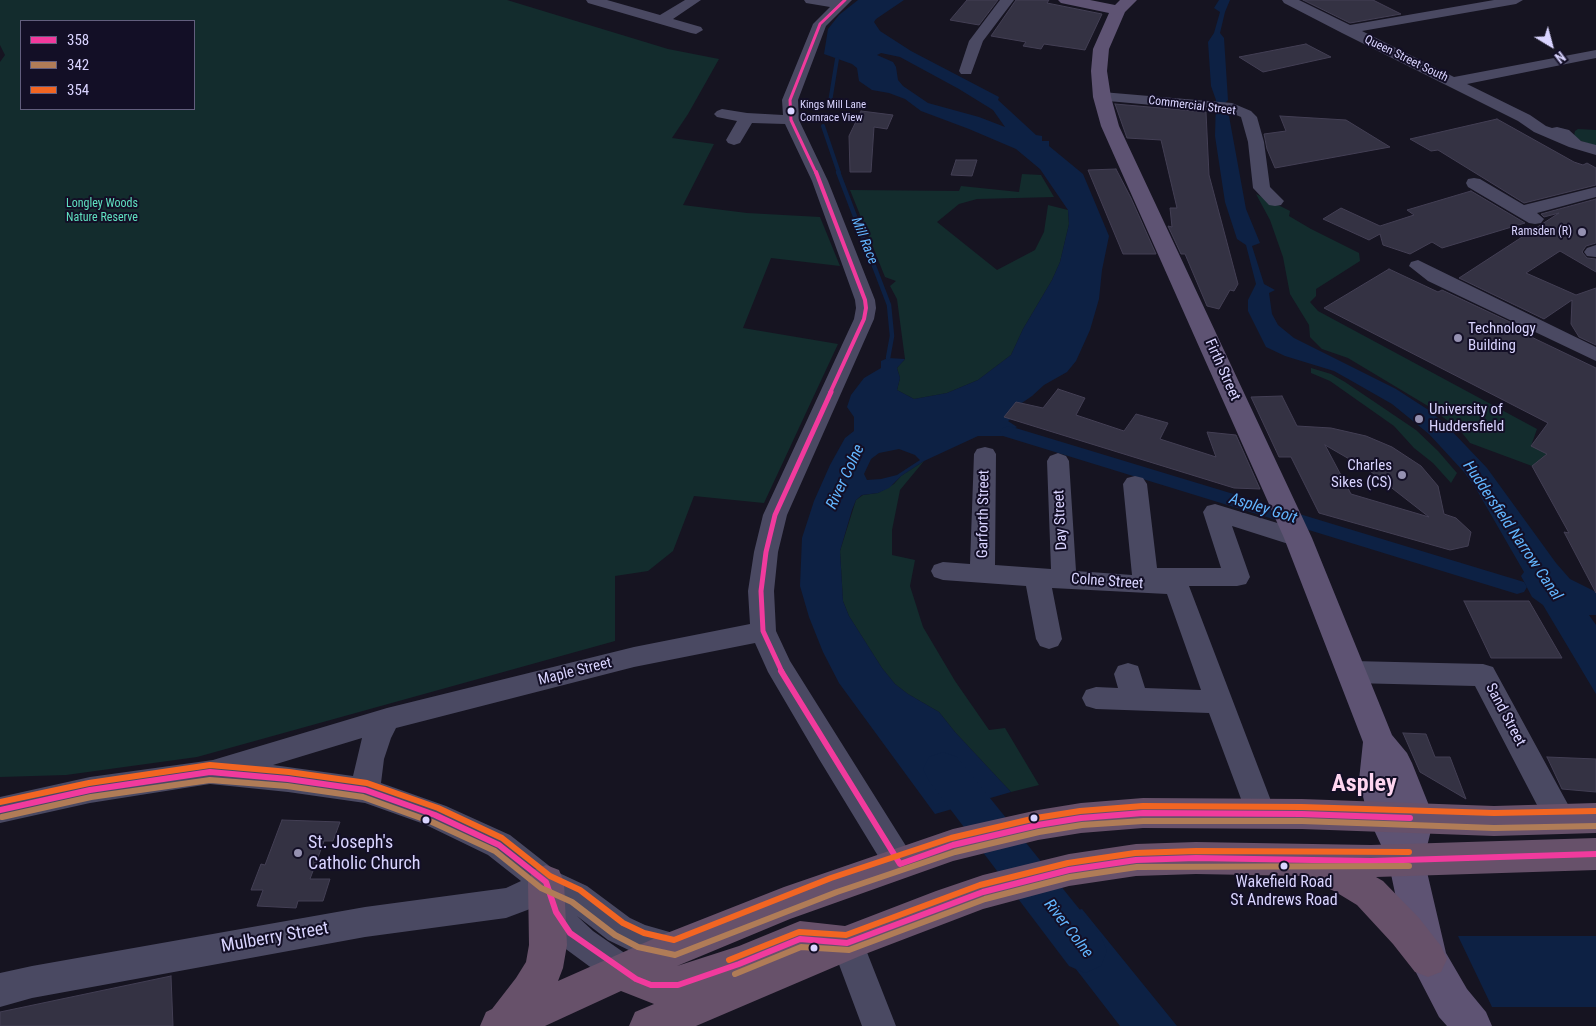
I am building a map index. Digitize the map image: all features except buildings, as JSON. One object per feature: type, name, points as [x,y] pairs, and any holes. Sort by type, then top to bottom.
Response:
[{"type":"highway","points":[[503,1025],[675,948],[792,901],[953,846],[1038,825],[1143,813],[1261,814],[1494,821],[1596,818]]},
{"type":"highway","points":[[649,1026],[852,956],[983,892],[1069,870],[1136,860],[1196,858],[1406,859],[1596,854]]},
{"type":"highway","points":[[1304,860],[1347,879],[1370,894],[1390,914],[1428,959]]},
{"type":"highway","points":[[503,1025],[530,992],[544,968],[548,945],[546,882]]},
{"type":"highway","points":[[624,972],[636,980],[651,985],[678,985],[739,964],[800,939],[852,956]]},
{"type":"main road","points":[[1066,0],[1123,5]]},
{"type":"main road","name":"Firth Street","points":[[1123,5],[1101,49],[1100,71],[1102,97],[1117,141],[1292,525],[1379,742],[1376,780],[1401,818]]},
{"type":"main road","points":[[1401,818],[1406,859],[1428,959],[1453,1003],[1472,1026]]},
{"type":"street","points":[[593,0],[696,30]]},
{"type":"street","points":[[662,20],[694,0]]},
{"type":"street","points":[[811,0],[842,2]]},
{"type":"street","points":[[966,71],[976,41],[1007,0]]},
{"type":"street","name":"Queen Street South","points":[[1289,0],[1453,82],[1559,138],[1568,136],[1596,150]]},
{"type":"street","points":[[1347,30],[1516,0]]},
{"type":"street","points":[[842,2],[820,24],[790,100],[791,120],[820,181],[866,300],[866,308],[864,319],[774,514],[766,552],[761,591],[763,631],[778,665],[900,864]]},
{"type":"street","points":[[1453,82],[1596,54]]},
{"type":"street","name":"Commercial Street","points":[[1102,97],[1232,108],[1249,117],[1261,171],[1262,188],[1275,202]]},
{"type":"street","points":[[722,114],[747,118],[791,120]]},
{"type":"street","points":[[734,140],[747,118]]},
{"type":"street","name":"Queen Street South","points":[[1568,136],[1577,148],[1596,156]]},
{"type":"street","points":[[1474,184],[1538,220]]},
{"type":"street","points":[[1523,212],[1596,192]]},
{"type":"street","points":[[1418,266],[1436,277],[1596,355]]},
{"type":"street","name":"Garforth Street","points":[[982,574],[985,454]]},
{"type":"street","name":"Day Street","points":[[1058,461],[1064,579]]},
{"type":"street","points":[[1135,484],[1146,581]]},
{"type":"street","name":"Colne Street","points":[[943,571],[1064,579],[1175,582],[1237,577],[1209,508],[1292,525]]},
{"type":"street","points":[[1037,577],[1049,639]]},
{"type":"street","points":[[1175,582],[1261,814]]},
{"type":"street","name":"Maple Street","points":[[210,772],[387,719],[634,657],[763,631]]},
{"type":"street","name":"Sand Street","points":[[1352,672],[1483,675],[1560,819]]},
{"type":"street","points":[[1096,698],[1131,687],[1220,702]]},
{"type":"street","points":[[365,790],[370,759],[377,736],[387,719]]},
{"type":"street","points":[[0,810],[98,788],[210,772],[288,779],[365,790],[435,815],[499,845],[546,882],[576,896],[626,933],[641,940],[675,948]]},
{"type":"street","points":[[546,882],[556,912],[570,933],[624,972]]},
{"type":"street","name":"Mulberry Street","points":[[0,990],[32,982],[365,922],[506,902],[526,896],[546,882]]},
{"type":"street","points":[[852,956],[879,1026]]},
{"type":"green space","name":"Longley Woods Nature Reserve","points":[[0,0],[507,0],[668,49],[719,59],[672,138],[714,144],[683,205],[747,213],[820,217],[840,266],[771,258],[743,328],[838,344],[764,503],[694,496],[673,551],[648,571],[615,576],[615,641],[197,757],[66,775],[0,777],[0,62],[5,55],[0,45]]},
{"type":"green space","points":[[1578,129],[1596,130],[1596,146],[1581,141],[1574,136],[1575,131]]},
{"type":"green space","points":[[1022,174],[1041,175],[1054,197],[977,199],[959,204],[937,222],[997,270],[1035,250],[1044,232],[1048,205],[1068,210],[1069,224],[1060,262],[1052,280],[1023,329],[1011,355],[978,380],[947,393],[914,399],[897,390],[900,378],[897,368],[905,359],[897,299],[890,286],[896,281],[885,277],[850,190],[959,191],[961,186],[1019,192]]},
{"type":"green space","points":[[1256,194],[1290,211],[1289,216],[1311,229],[1359,253],[1360,261],[1316,289],[1316,296],[1310,302],[1318,311],[1537,429],[1531,446],[1547,454],[1532,466],[1470,443],[1459,429],[1428,406],[1348,358],[1322,349],[1310,337],[1309,325],[1290,294],[1283,257],[1270,220]]},
{"type":"green space","points":[[1311,368],[1331,374],[1345,382],[1416,430],[1457,473],[1451,483],[1394,426],[1330,381],[1311,373]]},
{"type":"green space","points":[[924,461],[900,490],[892,530],[892,555],[915,560],[910,586],[923,627],[955,681],[989,730],[1005,728],[1039,785],[1011,792],[939,712],[895,684],[882,668],[849,616],[843,601],[840,551],[856,500],[863,495],[878,493],[894,484],[901,476]]},
{"type":"water","points":[[858,0],[904,0],[876,19],[874,22],[880,31],[911,51],[999,97],[998,100],[1036,135],[1042,136],[1042,141],[1049,141],[1049,146],[1083,174],[1109,236],[1102,270],[1099,299],[1090,330],[1076,361],[1067,372],[1044,385],[1013,409],[1016,415],[1008,421],[1017,427],[1004,436],[978,436],[924,461],[901,476],[889,488],[878,493],[862,495],[856,500],[852,510],[840,551],[843,601],[849,616],[882,668],[895,684],[939,712],[1011,792],[935,814],[839,683],[823,652],[809,617],[800,586],[802,538],[814,501],[830,465],[845,438],[854,431],[854,417],[847,407],[851,395],[864,378],[881,368],[881,361],[888,358],[905,359],[897,368],[900,378],[897,390],[914,399],[947,393],[978,380],[1011,355],[1023,329],[1052,280],[1060,262],[1069,224],[1068,210],[1040,169],[1016,149],[921,111],[905,99],[889,93],[872,90],[859,81],[857,68],[852,64],[824,54],[828,29],[839,15]],"holes":[[[881,53],[900,57],[959,89],[993,110],[1005,127],[979,117],[928,103],[903,86],[898,80],[896,67],[893,62],[877,55]],[[899,449],[915,455],[920,460],[897,475],[867,480],[864,474],[871,459],[879,453]]]},
{"type":"water","name":"Huddersfield Narrow Canal","points":[[1219,0],[1230,0],[1220,33],[1224,38],[1228,100],[1224,104],[1229,116],[1246,209],[1260,243],[1252,246],[1264,284],[1275,290],[1269,293],[1272,314],[1278,325],[1294,338],[1396,389],[1430,411],[1487,468],[1556,563],[1570,579],[1596,592],[1596,615],[1589,615],[1596,625],[1596,694],[1543,605],[1532,597],[1521,576],[1524,572],[1475,487],[1464,472],[1429,434],[1392,404],[1334,371],[1285,356],[1266,347],[1248,311],[1248,300],[1256,284],[1246,245],[1237,239],[1225,202],[1215,136],[1216,100],[1211,86],[1208,42],[1214,33],[1220,12],[1214,8]]},
{"type":"water","points":[[1082,909],[1177,1026],[1120,1026],[1038,920]]},
{"type":"water","points":[[1458,936],[1596,936],[1596,1007],[1492,1007]]},
{"type":"waterway","name":"Mill Race","points":[[830,102],[837,59]]},
{"type":"waterway","name":"Mill Race","points":[[823,126],[839,173]]},
{"type":"waterway","name":"Mill Race","points":[[838,172],[889,305],[892,336],[888,358]]},
{"type":"waterway","name":"Aspley Goit","points":[[1009,432],[1517,587]]},
{"type":"waterway","name":"River Colne","points":[[943,769],[1085,951]]},
{"type":"transit line","name":"358","points":[[845,0],[820,24],[790,100],[791,120],[820,181],[865,300],[866,308],[864,319],[775,515],[766,552],[761,591],[763,631],[778,665],[900,864],[953,845],[1038,825],[1081,818],[1143,813],[1302,814],[1410,818]]},
{"type":"transit line","name":"354","points":[[0,802],[89,783],[210,765],[289,772],[367,783],[438,808],[502,838],[550,876],[580,890],[623,923],[644,933],[674,940],[831,878],[951,838],[1036,818],[1080,811],[1143,806],[1302,807],[1494,813],[1596,811]]},
{"type":"transit line","name":"358","points":[[0,810],[90,790],[210,772],[288,779],[365,790],[435,815],[499,845],[546,882],[556,912],[570,933],[636,979],[651,985],[678,985],[739,964],[800,939],[847,943],[983,892],[1069,870],[1136,860],[1196,858],[1371,861],[1596,854]]},
{"type":"transit line","name":"342","points":[[2,817],[91,797],[210,780],[287,786],[363,797],[432,822],[495,851],[541,888],[572,902],[615,935],[638,947],[675,955],[837,892],[955,852],[1039,832],[1082,825],[1143,821],[1302,821],[1494,828],[1596,826]]},
{"type":"transit line","name":"354","points":[[729,960],[799,932],[846,935],[980,885],[1068,863],[1135,853],[1196,851],[1409,852]]},
{"type":"transit line","name":"342","points":[[735,974],[801,947],[849,950],[985,899],[1070,877],[1137,867],[1409,866]]},
{"type":"place","name":"Kings Mill Lane Cornrace View","points":[[791,111]]},
{"type":"place","name":"Ramsden (R)","points":[[1582,232]]},
{"type":"place","name":"Technology Building","points":[[1458,338]]},
{"type":"place","name":"University of Huddersfield","points":[[1419,419]]},
{"type":"place","name":"Charles Sikes (CS)","points":[[1402,475]]},
{"type":"place","name":"St. Joseph's Catholic Church","points":[[298,853]]},
{"type":"place","name":"Wakefield Road St Andrews Road","points":[[1284,866]]},
{"type":"district","name":"Aspley","points":[[1364,785]]}]
